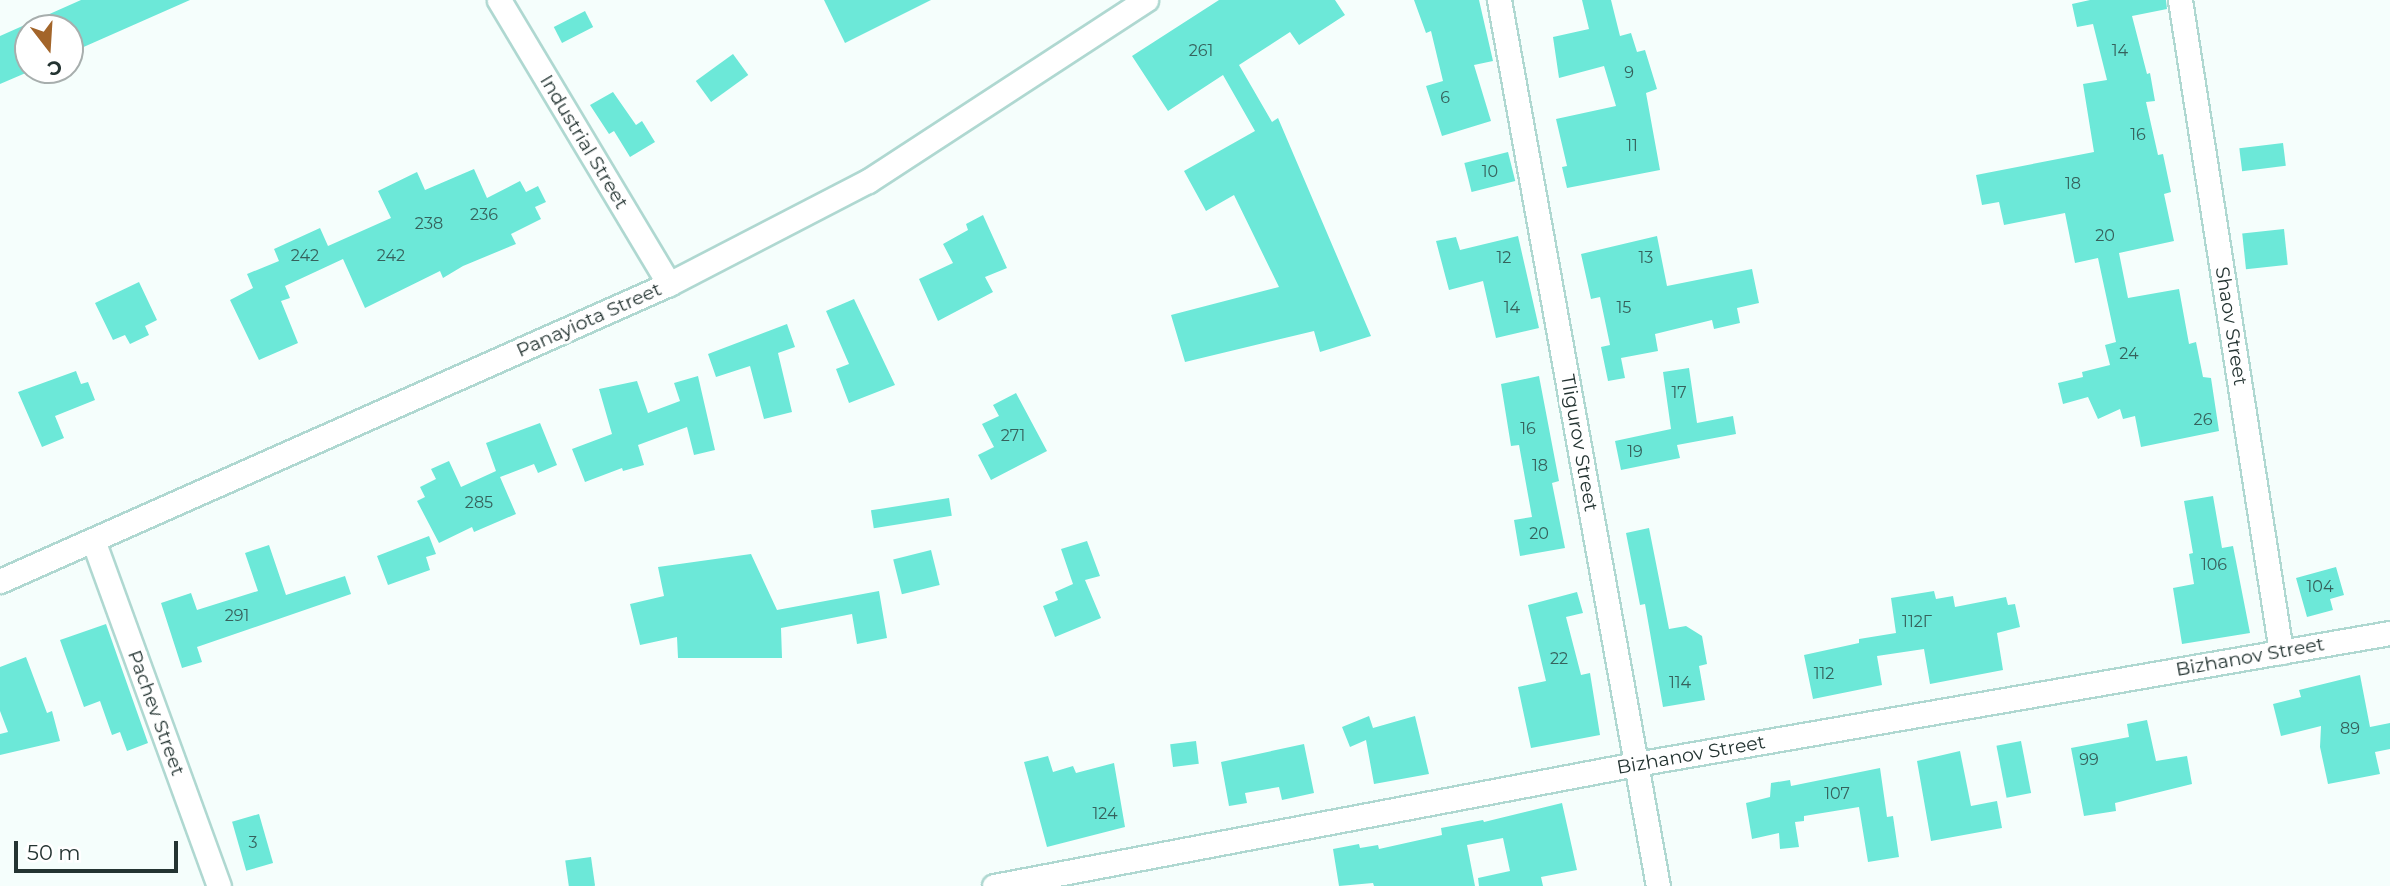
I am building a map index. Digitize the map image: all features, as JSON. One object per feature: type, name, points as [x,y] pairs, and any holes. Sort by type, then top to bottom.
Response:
[{"type":"street","name":"Industrial Street","points":[[499,0],[669,284]]},
{"type":"street","name":"Panayiota Street","points":[[0,581],[669,284],[868,181],[1146,0]]},
{"type":"street","name":"Tligurov Street","points":[[1499,0],[1658,886]]},
{"type":"street","name":"Shaov Street","points":[[2180,0],[2281,652]]},
{"type":"street","name":"Pachev Street","points":[[93,540],[219,886]]},
{"type":"street","name":"Bizhanov Street","points":[[994,886],[1636,764],[2390,633]]},
{"type":"building","points":[[81,0],[190,0],[84,47],[84,14],[50,14]]},
{"type":"building","points":[[824,0],[931,0],[845,43]]},
{"type":"building","points":[[1219,0],[1335,0],[1345,15],[1299,45],[1290,32],[1239,65],[1272,122],[1278,118],[1371,336],[1320,352],[1314,331],[1185,362],[1171,315],[1279,287],[1234,195],[1206,211],[1184,171],[1255,131],[1223,75],[1168,111],[1132,56]]},
{"type":"building","points":[[1414,0],[1479,0],[1493,61],[1474,65],[1491,121],[1442,136],[1426,86],[1443,81],[1431,31],[1426,33]]},
{"type":"building","points":[[1582,0],[1611,0],[1620,36],[1631,33],[1637,52],[1645,50],[1657,89],[1646,93],[1660,170],[1567,188],[1562,167],[1567,166],[1556,119],[1616,106],[1604,66],[1559,78],[1553,37],[1589,29]]},
{"type":"building","points":[[2090,0],[2166,0],[2167,9],[2132,16],[2147,74],[2150,73],[2155,101],[2146,102],[2158,155],[2163,154],[2171,192],[2164,194],[2174,241],[2119,253],[2128,298],[2179,289],[2189,344],[2196,342],[2203,377],[2211,378],[2219,431],[2141,447],[2135,416],[2123,419],[2120,409],[2098,419],[2088,397],[2063,404],[2058,383],[2083,377],[2082,372],[2110,365],[2105,345],[2116,342],[2098,258],[2075,263],[2065,213],[2004,225],[1999,202],[1982,205],[1976,175],[2094,152],[2083,84],[2107,80],[2093,24],[2077,27],[2072,4]]},
{"type":"building","points":[[585,11],[593,27],[562,43],[554,27]]},
{"type":"building","points":[[14,30],[14,78],[0,84],[0,36]]},
{"type":"building","points":[[733,54],[748,75],[711,102],[696,81]]},
{"type":"building","points":[[613,92],[636,125],[642,121],[655,142],[630,157],[614,131],[609,134],[590,105]]},
{"type":"building","points":[[2283,143],[2286,166],[2242,171],[2239,148]]},
{"type":"building","points":[[1508,152],[1515,181],[1472,192],[1464,163]]},
{"type":"building","points":[[474,169],[487,198],[520,181],[526,192],[538,186],[546,202],[535,207],[541,219],[511,234],[516,244],[463,266],[443,278],[440,271],[365,308],[343,259],[285,286],[290,298],[281,301],[298,343],[259,360],[230,300],[253,288],[247,274],[279,261],[274,249],[320,228],[328,246],[391,218],[378,191],[417,172],[425,190]]},
{"type":"building","points":[[983,215],[1007,268],[985,277],[993,292],[938,321],[919,279],[953,263],[943,244],[968,230],[966,224]]},
{"type":"building","points":[[2284,229],[2288,265],[2246,269],[2242,233]]},
{"type":"building","points":[[1518,236],[1539,328],[1496,338],[1483,281],[1449,290],[1436,241],[1456,237],[1460,250]]},
{"type":"building","points":[[1657,236],[1667,286],[1752,269],[1759,303],[1737,308],[1740,323],[1714,329],[1712,320],[1655,334],[1658,351],[1621,358],[1625,378],[1608,381],[1601,347],[1610,345],[1600,297],[1591,299],[1581,254]]},
{"type":"building","points":[[139,282],[157,320],[145,326],[149,335],[130,344],[125,335],[113,340],[95,303]]},
{"type":"building","points":[[854,299],[895,385],[849,403],[836,369],[849,364],[826,311]]},
{"type":"building","points":[[787,324],[795,347],[778,353],[792,412],[764,419],[750,366],[716,377],[708,354]]},
{"type":"building","points":[[1689,368],[1697,423],[1733,416],[1736,434],[1677,445],[1680,458],[1621,470],[1615,441],[1671,429],[1663,372]]},
{"type":"building","points":[[76,371],[81,384],[88,382],[95,400],[55,416],[64,438],[42,447],[18,392]]},
{"type":"building","points":[[698,376],[715,450],[694,455],[687,427],[638,445],[644,465],[623,471],[622,468],[585,482],[572,449],[612,434],[599,389],[637,381],[648,413],[680,401],[674,383]]},
{"type":"building","points":[[1539,376],[1559,481],[1552,483],[1565,548],[1520,556],[1514,520],[1532,517],[1519,445],[1511,446],[1501,384]]},
{"type":"building","points":[[1016,393],[1047,451],[991,480],[978,455],[994,447],[982,424],[999,416],[993,405]]},
{"type":"building","points":[[540,423],[557,465],[538,473],[534,464],[500,477],[516,514],[474,532],[472,527],[439,543],[417,501],[425,497],[420,487],[436,479],[431,469],[449,461],[461,487],[496,471],[486,443]]},
{"type":"building","points":[[2213,496],[2222,548],[2233,546],[2250,633],[2182,644],[2173,588],[2194,584],[2189,554],[2193,553],[2184,501]]},
{"type":"building","points":[[949,498],[952,516],[874,528],[871,510]]},
{"type":"building","points":[[1649,528],[1669,629],[1686,626],[1702,636],[1707,664],[1699,666],[1705,700],[1663,707],[1645,604],[1640,605],[1626,533]]},
{"type":"building","points":[[429,536],[436,554],[426,557],[430,570],[388,585],[377,556]]},
{"type":"building","points":[[1087,541],[1100,576],[1085,580],[1101,618],[1055,637],[1043,606],[1058,600],[1055,592],[1073,584],[1061,549]]},
{"type":"building","points":[[269,545],[286,595],[345,576],[351,594],[197,647],[202,662],[182,668],[161,603],[191,593],[197,610],[258,591],[245,553]]},
{"type":"building","points":[[931,550],[940,585],[902,594],[893,559]]},
{"type":"building","points":[[751,554],[777,610],[879,591],[887,638],[857,644],[852,614],[781,628],[782,658],[678,658],[677,637],[640,645],[630,604],[664,596],[658,567]]},
{"type":"building","points":[[2336,567],[2344,595],[2330,599],[2333,610],[2307,617],[2296,578]]},
{"type":"building","points":[[1934,591],[1936,599],[1953,596],[1955,607],[2006,597],[2008,605],[2015,604],[2020,627],[1997,633],[2003,670],[1930,684],[1924,649],[1877,656],[1882,685],[1813,699],[1804,655],[1859,643],[1859,639],[1896,633],[1891,598]]},
{"type":"building","points":[[1577,592],[1583,613],[1566,617],[1581,675],[1590,673],[1600,735],[1531,748],[1518,687],[1546,681],[1528,605]]},
{"type":"building","points":[[106,624],[148,743],[127,751],[120,732],[112,735],[100,701],[84,707],[60,640]]},
{"type":"building","points":[[26,657],[47,713],[52,711],[60,741],[0,755],[0,734],[8,732],[0,711],[0,667]]},
{"type":"building","points":[[2360,675],[2370,727],[2390,723],[2390,749],[2375,752],[2380,774],[2328,784],[2320,747],[2321,726],[2281,736],[2273,704],[2301,697],[2299,690]]},
{"type":"building","points":[[1369,716],[1373,728],[1415,716],[1429,774],[1374,784],[1366,740],[1350,747],[1342,727]]},
{"type":"building","points":[[2147,720],[2156,761],[2187,756],[2192,784],[2115,803],[2116,811],[2084,816],[2071,748],[2129,737],[2127,724]]},
{"type":"building","points":[[1196,741],[1199,764],[1173,767],[1170,744]]},
{"type":"building","points":[[2021,741],[2031,793],[2007,798],[1996,746]]},
{"type":"building","points":[[1304,744],[1314,793],[1282,800],[1279,787],[1245,793],[1247,803],[1229,806],[1221,762]]},
{"type":"building","points":[[1960,751],[1971,806],[1997,801],[2002,828],[1931,841],[1917,761]]},
{"type":"building","points":[[1048,756],[1053,772],[1073,766],[1076,773],[1114,763],[1125,827],[1047,847],[1024,762]]},
{"type":"building","points":[[1880,768],[1887,817],[1893,816],[1899,857],[1868,862],[1859,807],[1804,816],[1804,821],[1795,822],[1799,847],[1780,849],[1779,833],[1752,839],[1746,803],[1770,797],[1771,783],[1790,780],[1791,786]]},
{"type":"building","points":[[1562,803],[1577,870],[1541,877],[1543,886],[1479,886],[1478,878],[1510,871],[1503,838],[1467,845],[1475,886],[1374,886],[1373,883],[1339,886],[1333,849],[1359,844],[1360,848],[1378,845],[1379,849],[1442,835],[1441,828],[1483,820],[1484,822]]},
{"type":"building","points":[[259,814],[273,863],[246,871],[232,822]]},
{"type":"building","points":[[591,857],[595,886],[569,886],[565,861]]}]
